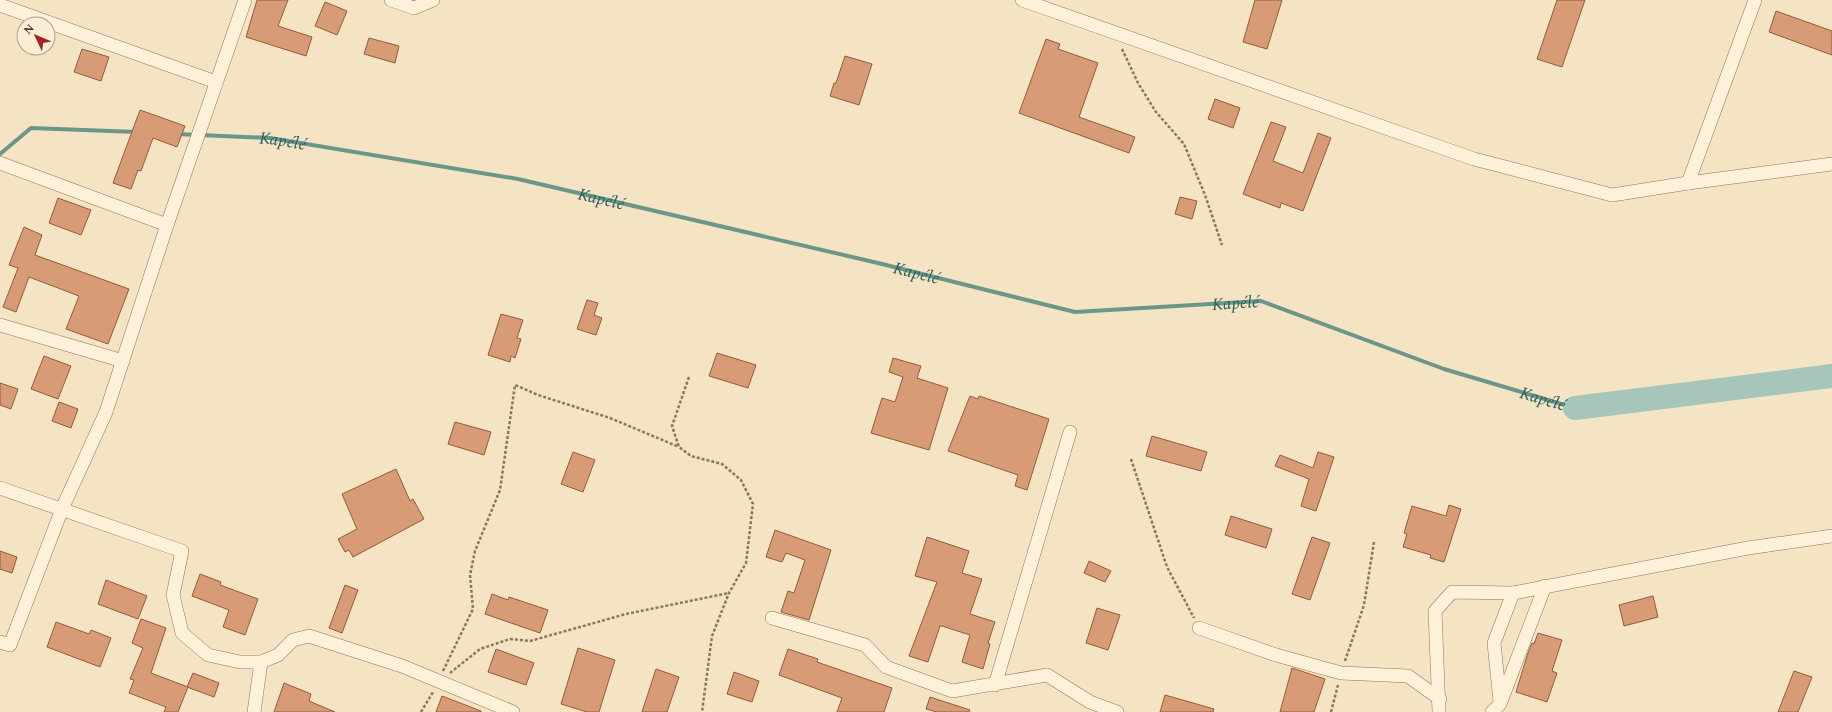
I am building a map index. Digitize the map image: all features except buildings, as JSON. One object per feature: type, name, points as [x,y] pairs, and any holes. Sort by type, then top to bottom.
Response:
[{"type":"street","points":[[0,642],[10,645],[62,509],[106,412],[166,224],[245,0]]},
{"type":"street","points":[[390,0],[414,8],[433,0]]},
{"type":"street","points":[[1022,0],[1474,159],[1612,195],[1688,183],[1832,164]]},
{"type":"street","points":[[1688,183],[1755,0]]},
{"type":"street","points":[[0,5],[216,82]]},
{"type":"street","points":[[0,163],[166,224]]},
{"type":"street","points":[[0,325],[123,360]]},
{"type":"street","points":[[995,685],[1070,432]]},
{"type":"street","points":[[0,488],[182,551],[173,595],[182,633],[208,655],[240,662],[261,662],[278,655],[293,640],[309,636],[402,666],[513,712]]},
{"type":"street","points":[[1440,705],[1434,611],[1452,592],[1513,593],[1748,548],[1832,536]]},
{"type":"street","points":[[1497,709],[1545,586]]},
{"type":"street","points":[[1497,709],[1494,643],[1513,593]]},
{"type":"street","points":[[772,618],[865,645],[886,667],[952,692],[1047,675],[1090,702],[1117,712]]},
{"type":"street","points":[[1200,628],[1276,655],[1341,673],[1408,676],[1440,705]]},
{"type":"street","points":[[254,712],[261,662]]},
{"type":"path","points":[[1114,32],[1138,83],[1156,112],[1184,144],[1205,195],[1222,245]]},
{"type":"path","points":[[678,447],[672,426],[689,377]]},
{"type":"path","points":[[421,712],[438,681],[473,609],[470,574],[475,552],[500,490],[515,385],[538,395],[610,418],[678,447],[691,456],[722,464],[741,480],[753,504],[746,563],[729,593],[712,636],[702,712]]},
{"type":"path","points":[[1131,459],[1167,567],[1200,628]]},
{"type":"path","points":[[1331,712],[1341,673],[1364,605],[1374,542]]},
{"type":"path","points":[[438,681],[480,649],[510,639],[530,641],[626,614],[729,593]]},
{"type":"waterway","name":"Kapélé","points":[[0,154],[31,128],[137,132]]},
{"type":"waterway","name":"Kapélé","points":[[177,134],[270,138],[518,179],[878,263],[1075,312],[1261,301],[1444,369],[1575,408]]},
{"type":"waterway","name":"Kapélé","points":[[1575,408],[1832,376]]}]
